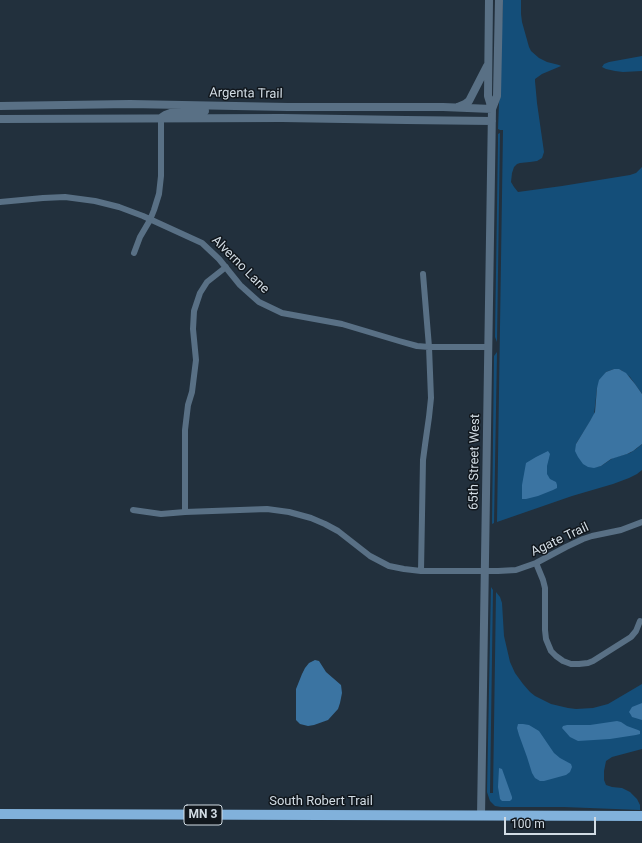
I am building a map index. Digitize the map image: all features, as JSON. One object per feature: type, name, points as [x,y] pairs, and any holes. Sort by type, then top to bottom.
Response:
[{"type":"main road","name":"South Robert Trail","points":[[0,814],[642,816]]},
{"type":"street","name":"65th Street West","points":[[481,816],[492,121],[492,109],[488,96],[489,0]]},
{"type":"street","name":"65th Street West","points":[[492,109],[497,96],[498,0]]},
{"type":"street","points":[[453,108],[462,106],[469,101],[488,61]]},
{"type":"street","name":"Argenta Trail","points":[[0,106],[130,104],[492,109]]},
{"type":"street","points":[[134,253],[140,237],[150,220],[157,201],[160,185],[161,119],[165,115],[173,112],[235,110],[254,106]]},
{"type":"street","name":"Argenta Trail","points":[[0,119],[289,118],[492,121]]},
{"type":"street","name":"Alverno Lane","points":[[0,202],[56,197],[81,199],[119,207],[129,210],[202,243],[226,267],[240,285],[259,302],[282,312],[342,324],[417,346],[488,347]]},
{"type":"street","points":[[185,512],[185,430],[196,360],[193,329],[194,311],[200,293],[207,282],[226,267]]},
{"type":"street","points":[[421,570],[423,460],[431,398],[429,347],[423,274]]},
{"type":"street","name":"Agate Trail","points":[[133,510],[161,514],[267,509],[289,512],[324,524],[338,531],[370,556],[385,564],[400,569],[421,570],[485,571],[512,570],[527,567],[579,541],[592,536],[621,530],[642,522]]},
{"type":"street","points":[[536,563],[545,588],[545,630],[547,642],[549,648],[554,654],[563,661],[571,664],[593,661],[631,638],[640,621]]},
{"type":"shaded area","points":[[503,0],[521,0],[522,22],[531,51],[539,58],[547,62],[561,66],[542,74],[535,79],[544,152],[542,158],[537,161],[520,163],[514,167],[511,182],[518,192],[630,175],[636,173],[642,167],[642,394],[630,377],[621,370],[614,369],[606,372],[597,388],[594,415],[576,444],[596,467],[601,466],[613,458],[630,453],[642,444],[642,470],[629,478],[613,484],[572,496],[497,522],[503,130],[498,129]]},
{"type":"shaded area","points":[[642,56],[642,71],[623,72],[602,67],[604,64],[609,62]]},
{"type":"shaded area","points":[[500,133],[497,342],[495,337],[498,134]]},
{"type":"shaded area","points":[[497,352],[494,523],[492,524],[494,356]]},
{"type":"shaded area","points":[[619,369],[626,373],[642,394],[642,444],[633,451],[611,459],[601,466],[594,468],[588,467],[583,464],[578,457],[575,451],[576,444],[595,412],[599,380],[606,372]]},
{"type":"shaded area","points":[[548,451],[550,454],[547,474],[550,479],[556,482],[557,488],[538,496],[522,499],[522,485],[526,463]]},
{"type":"shaded area","points":[[491,587],[493,590],[490,793],[493,793],[496,592],[502,603],[504,636],[510,662],[515,673],[523,684],[535,696],[551,704],[568,708],[593,708],[608,704],[642,684],[642,749],[612,757],[606,761],[604,771],[604,780],[606,785],[622,788],[630,792],[637,799],[640,805],[640,810],[564,807],[501,807],[495,806],[490,801],[487,792]]},
{"type":"shaded area","points":[[315,660],[319,661],[326,672],[341,685],[342,693],[338,709],[328,720],[308,726],[300,724],[296,720],[296,689],[305,668],[309,663]]},
{"type":"shaded area","points":[[642,703],[642,720],[632,717],[629,712],[632,707]]},
{"type":"shaded area","points":[[617,721],[640,731],[640,734],[610,739],[578,741],[570,737],[562,728],[563,726],[567,725],[590,725]]},
{"type":"shaded area","points":[[518,724],[529,725],[539,731],[554,753],[571,764],[572,767],[570,772],[566,775],[544,781],[540,781],[535,778],[519,735],[517,728]]},
{"type":"shaded area","points":[[499,768],[502,769],[512,797],[510,801],[502,801],[500,799],[498,787]]}]
